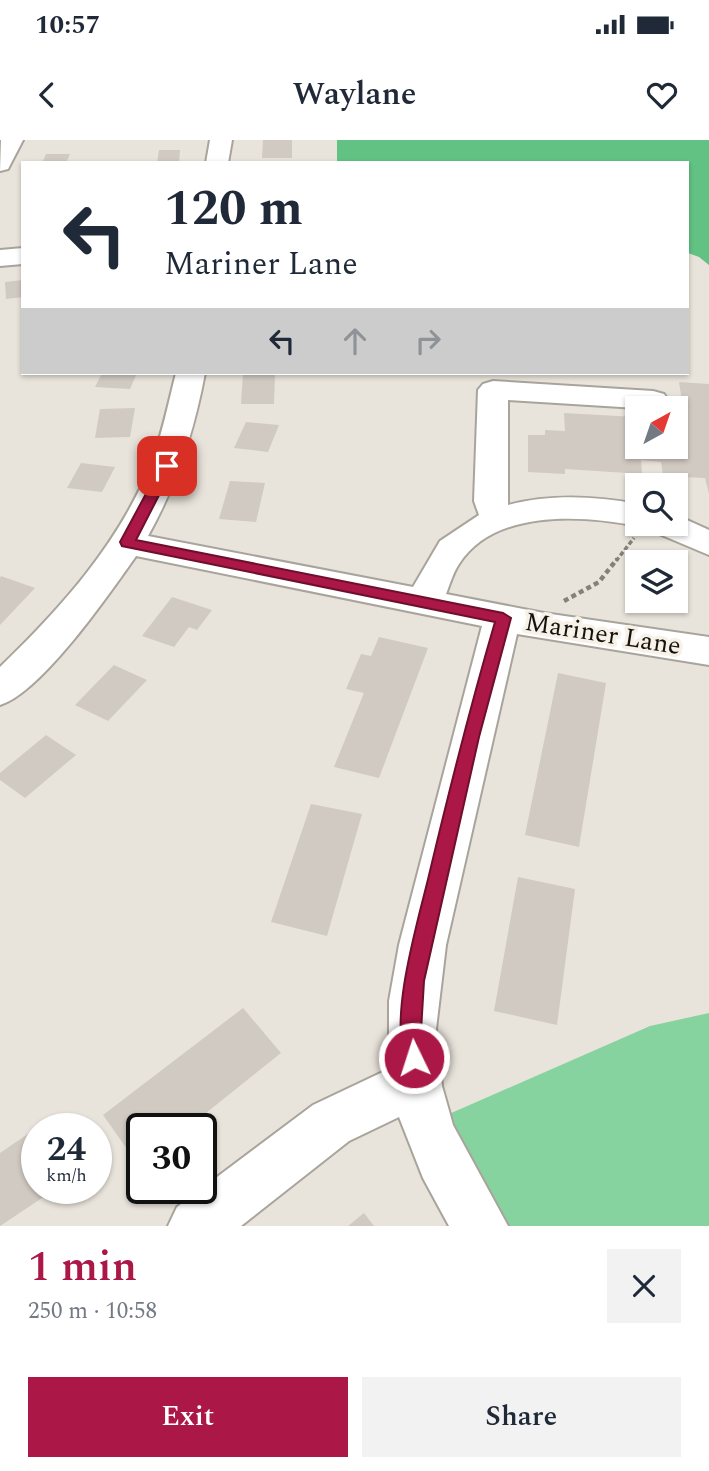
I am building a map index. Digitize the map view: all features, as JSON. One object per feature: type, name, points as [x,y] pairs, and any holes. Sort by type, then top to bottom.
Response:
[{"type":"street","points":[[217,161],[221,140]]},
{"type":"street","points":[[0,258],[21,256]]},
{"type":"street","points":[[0,691],[38,654],[87,598],[127,542],[174,451],[184,416],[190,375]]},
{"type":"street","points":[[498,521],[490,501],[493,390],[625,398]]},
{"type":"street","points":[[425,603],[439,569],[451,550],[468,535],[498,521],[527,513],[565,508],[598,508],[625,517]]},
{"type":"street","points":[[684,536],[709,544]]},
{"type":"street","name":"Mariner Lane","points":[[127,542],[503,618],[639,642],[709,650]]},
{"type":"street","points":[[480,1226],[435,1151],[416,1086],[411,1031],[414,981],[470,737],[503,618]]},
{"type":"street","points":[[196,1226],[331,1123],[382,1097],[416,1086]]},
{"type":"path","points":[[558,604],[595,585],[637,536]]},
{"type":"green space","points":[[337,140],[709,140],[709,265],[689,253],[689,161],[337,161]]},
{"type":"green space","points":[[709,1013],[709,1226],[506,1226],[449,1114],[650,1026]]},
{"type":"building","points":[[263,140],[292,140],[292,158],[262,158]]},
{"type":"building","points":[[159,150],[180,150],[179,161],[157,161]]},
{"type":"building","points":[[46,154],[70,154],[67,161],[43,161]]},
{"type":"building","points":[[21,280],[21,297],[6,299],[5,282]]},
{"type":"building","points":[[101,375],[136,375],[130,389],[95,387]]},
{"type":"building","points":[[243,375],[275,375],[274,404],[241,404]]},
{"type":"building","points":[[679,382],[709,384],[709,494],[705,478],[688,477],[688,473],[663,473],[661,462],[641,460],[642,473],[565,469],[565,474],[528,472],[528,435],[545,435],[545,430],[565,431],[564,413],[625,416],[625,459],[688,459],[688,396],[681,396]]},
{"type":"building","points":[[135,408],[130,437],[95,438],[100,409]]},
{"type":"building","points":[[246,422],[279,425],[268,452],[234,448]]},
{"type":"building","points":[[81,463],[115,467],[102,492],[67,488]]},
{"type":"building","points":[[230,481],[265,483],[256,522],[219,519]]},
{"type":"building","points":[[1,576],[35,588],[0,625],[0,578]]},
{"type":"building","points":[[172,597],[212,610],[197,630],[189,627],[174,647],[142,636]]},
{"type":"building","points":[[379,637],[428,648],[379,778],[334,767],[364,693],[346,689],[361,654],[371,656]]},
{"type":"building","points":[[114,665],[147,680],[108,721],[75,705]]},
{"type":"building","points":[[558,673],[606,683],[579,847],[525,835]]},
{"type":"building","points":[[46,735],[76,755],[25,798],[0,780],[0,773]]},
{"type":"building","points":[[311,804],[362,814],[327,936],[271,922]]},
{"type":"building","points":[[518,877],[575,889],[557,1025],[494,1011]]},
{"type":"building","points":[[243,1008],[281,1053],[206,1113],[126,1113],[126,1148],[112,1128],[112,1113],[106,1113]]},
{"type":"building","points":[[21,1139],[21,1204],[33,1204],[0,1226],[0,1153]]},
{"type":"building","points":[[364,1213],[374,1226],[348,1226]]},
{"type":"route","points":[[167,466],[127,542],[503,618],[470,737],[414,981],[411,1031],[414,1058]]}]
